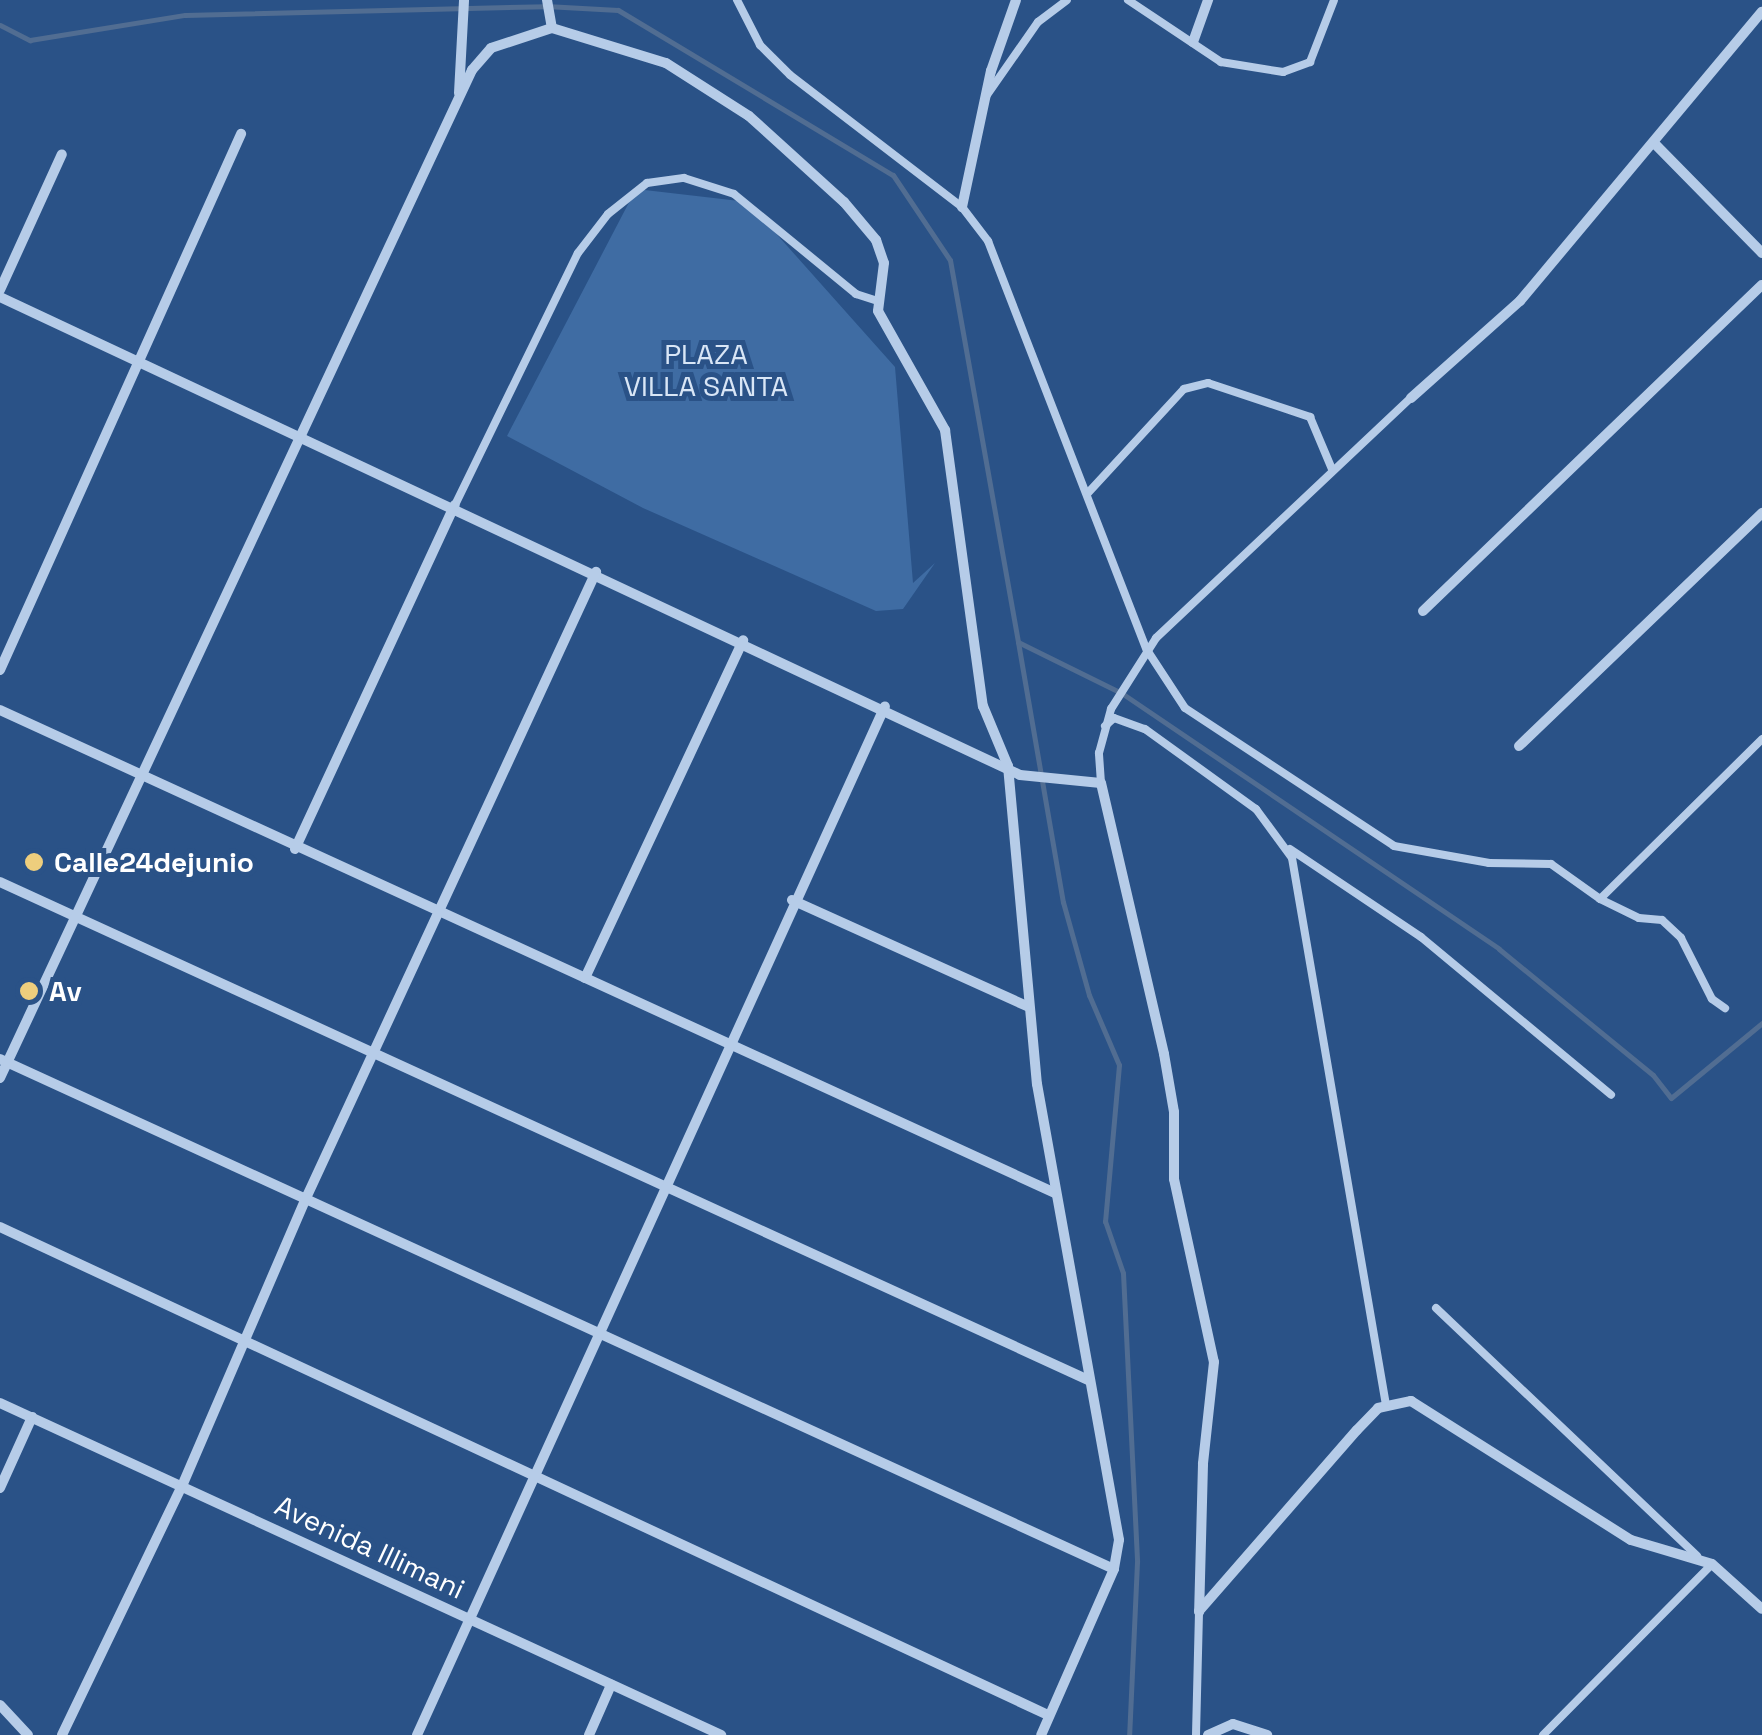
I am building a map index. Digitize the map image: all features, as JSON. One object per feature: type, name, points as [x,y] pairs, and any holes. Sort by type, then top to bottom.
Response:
[{"type":"street","points":[[460,96],[464,0]]},
{"type":"street","points":[[546,0],[552,28]]},
{"type":"street","points":[[962,207],[986,96],[1016,0]]},
{"type":"street","points":[[1193,42],[1208,0]]},
{"type":"street","points":[[1411,398],[1520,301],[1762,12]]},
{"type":"street","points":[[0,1078],[4,1060],[76,917],[137,774],[296,434],[362,312],[483,54],[552,28],[666,63],[749,116],[876,240],[884,262],[877,301],[944,430],[983,706],[1008,766],[1029,1007],[1088,1380],[1116,1510],[1114,1569],[1041,1735]]},
{"type":"street","points":[[0,670],[241,134]]},
{"type":"street","points":[[1655,144],[1762,254]]},
{"type":"street","points":[[62,154],[0,293],[1008,766],[1042,781],[1101,783],[1164,1054],[1174,1179],[1214,1362],[1203,1464],[1199,1612]]},
{"type":"street","points":[[1424,611],[1762,285]]},
{"type":"street","points":[[295,849],[454,505]]},
{"type":"street","points":[[1519,746],[1762,513]]},
{"type":"street","points":[[62,1735],[182,1486],[308,1196],[596,572]]},
{"type":"street","points":[[584,978],[743,640]]},
{"type":"street","points":[[417,1735],[666,1188],[792,900],[885,706]]},
{"type":"street","points":[[0,710],[295,849],[1056,1192]]},
{"type":"street","points":[[0,882],[1088,1380]]},
{"type":"street","points":[[792,900],[1029,1007]]},
{"type":"street","points":[[4,1060],[308,1196],[1114,1569]]},
{"type":"street","points":[[0,1227],[534,1472],[1048,1715]]},
{"type":"street","points":[[1199,1612],[1356,1430],[1386,1406],[1411,1401],[1632,1540],[1655,1552],[1697,1556],[1712,1564],[1762,1610]]},
{"type":"street","name":"Avenida Illimani","points":[[0,1403],[721,1735]]},
{"type":"street","points":[[0,1488],[32,1418]]},
{"type":"street","points":[[589,1735],[611,1685]]},
{"type":"street","points":[[0,1705],[28,1735]]},
{"type":"street","points":[[1208,1735],[1234,1724],[1267,1735]]},
{"type":"lane","points":[[737,0],[760,45],[790,75],[962,207],[988,241],[1147,650],[1185,708],[1292,784],[1394,846],[1489,863],[1551,864],[1600,899],[1639,918],[1662,920],[1681,938],[1712,1000],[1725,1008]]},
{"type":"lane","points":[[986,96],[1038,22],[1067,0]]},
{"type":"lane","points":[[1128,0],[1221,62],[1283,72],[1310,62],[1334,0]]},
{"type":"lane","points":[[454,505],[567,272],[608,214],[646,183],[684,178],[734,194],[856,294],[877,301]]},
{"type":"lane","points":[[1087,494],[1184,389],[1208,384],[1310,417],[1332,469]]},
{"type":"lane","points":[[1101,783],[1105,726],[1147,650],[1332,469],[1411,398]]},
{"type":"lane","points":[[1105,726],[1114,718],[1145,729],[1256,809],[1287,847],[1421,937],[1611,1095]]},
{"type":"lane","points":[[1600,899],[1762,739]]},
{"type":"lane","points":[[1287,847],[1386,1406]]},
{"type":"lane","points":[[1436,1308],[1697,1556]]},
{"type":"lane","points":[[1543,1735],[1712,1564]]},
{"type":"lane","points":[[1196,1735],[1199,1612]]},
{"type":"green space","name":"PLAZA VILLA SANTA","points":[[636,189],[748,202],[895,367],[913,583],[935,563],[903,609],[876,611],[643,508],[507,436]]},
{"type":"waterway","points":[[0,25],[30,40],[185,15],[546,6],[618,10],[893,175],[950,260],[1018,642],[1123,694],[1499,949],[1653,1075],[1671,1098],[1762,1023]]},
{"type":"waterway","points":[[1018,642],[1063,902],[1089,995],[1119,1065],[1105,1221],[1123,1273],[1137,1562],[1129,1735]]},
{"type":"place","name":"Calle24dejunio","points":[[34,862]]},
{"type":"place","name":"Av","points":[[29,991]]}]
